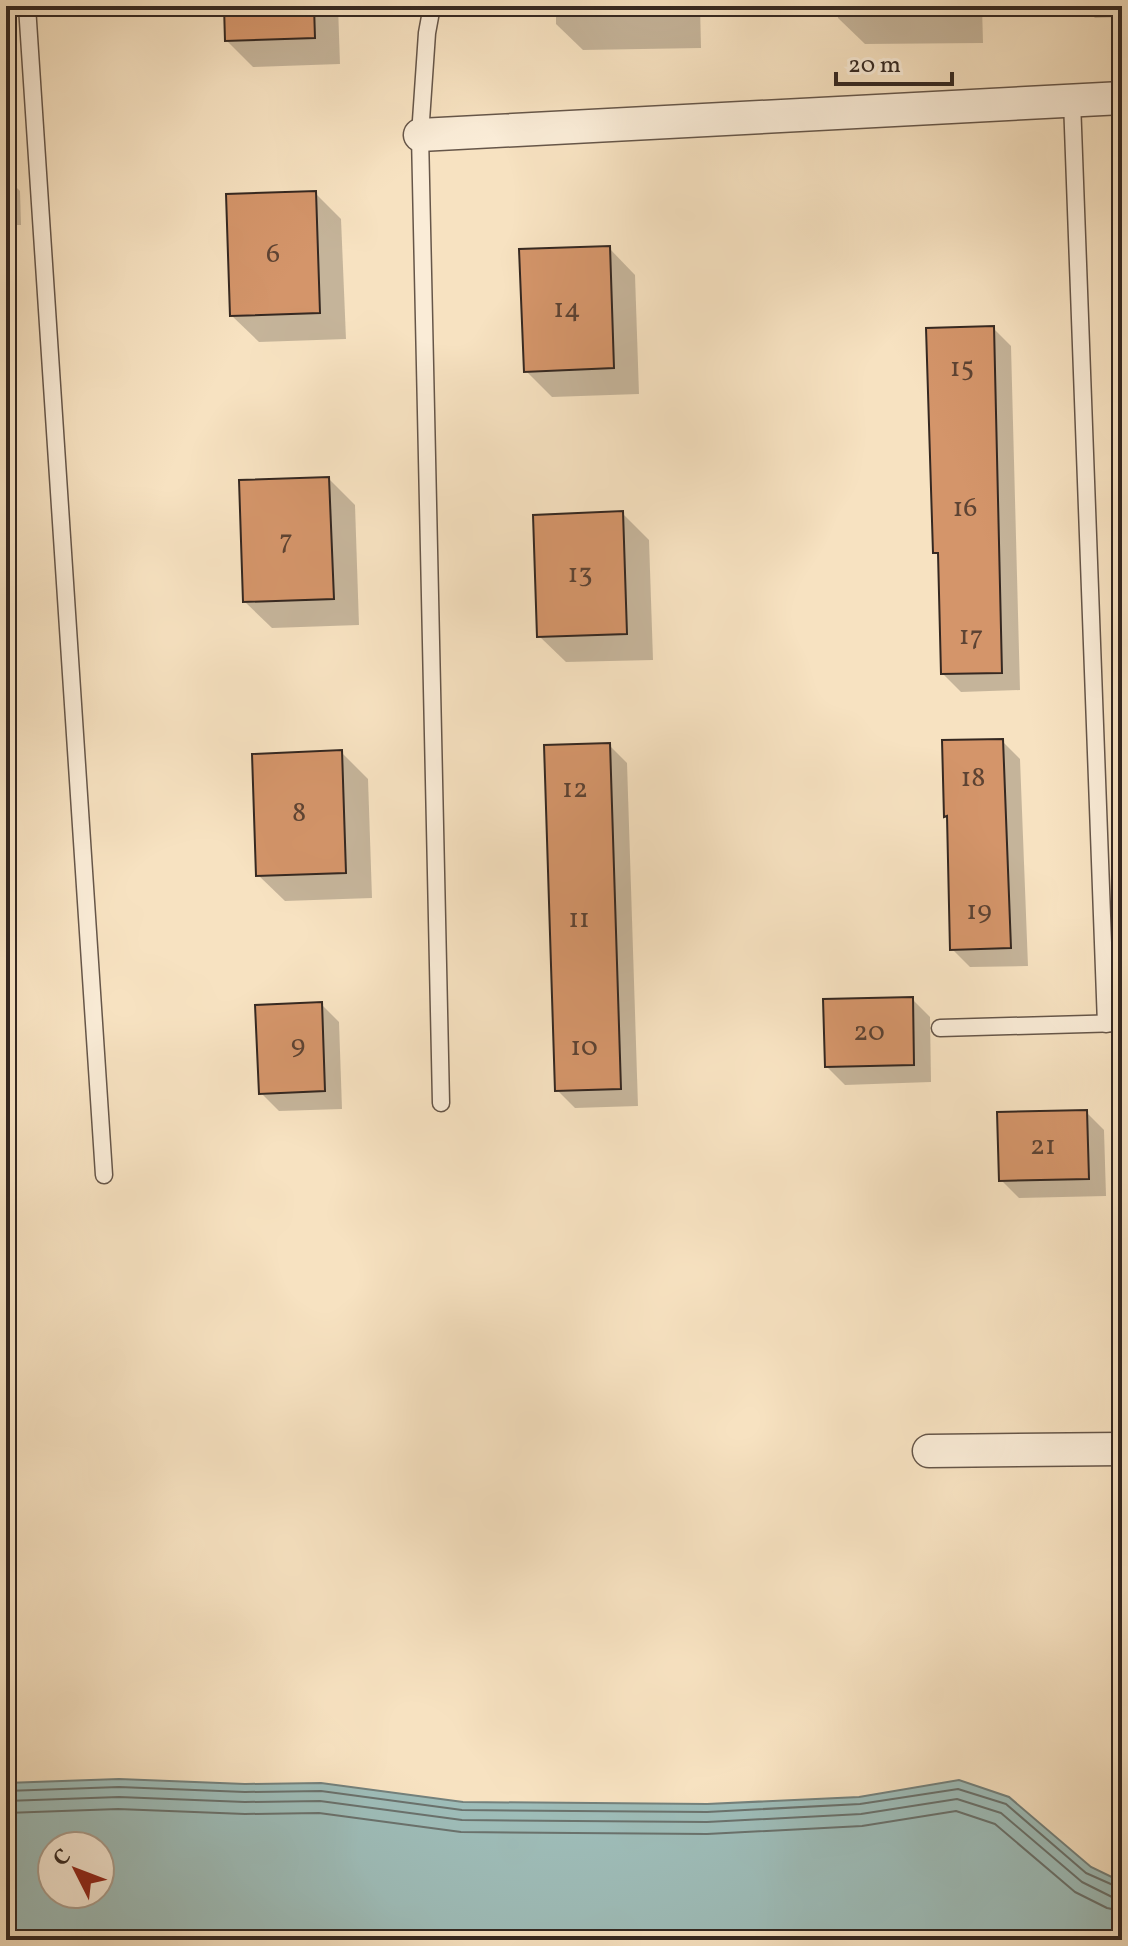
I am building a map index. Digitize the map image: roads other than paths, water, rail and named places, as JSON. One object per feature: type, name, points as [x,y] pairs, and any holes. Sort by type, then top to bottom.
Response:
[{"type":"street","points":[[420,135],[1122,98]]},
{"type":"street","points":[[929,1451],[1122,1449]]},
{"type":"lane","points":[[27,6],[104,1175]]},
{"type":"lane","points":[[432,6],[427,33],[420,135],[441,1103]]},
{"type":"lane","points":[[940,1028],[1114,1023],[1072,101]]},
{"type":"water","points":[[119,1779],[245,1784],[321,1783],[463,1802],[707,1804],[859,1797],[959,1780],[1009,1797],[1091,1867],[1122,1882],[1122,1940],[6,1940],[6,1783]]}]
